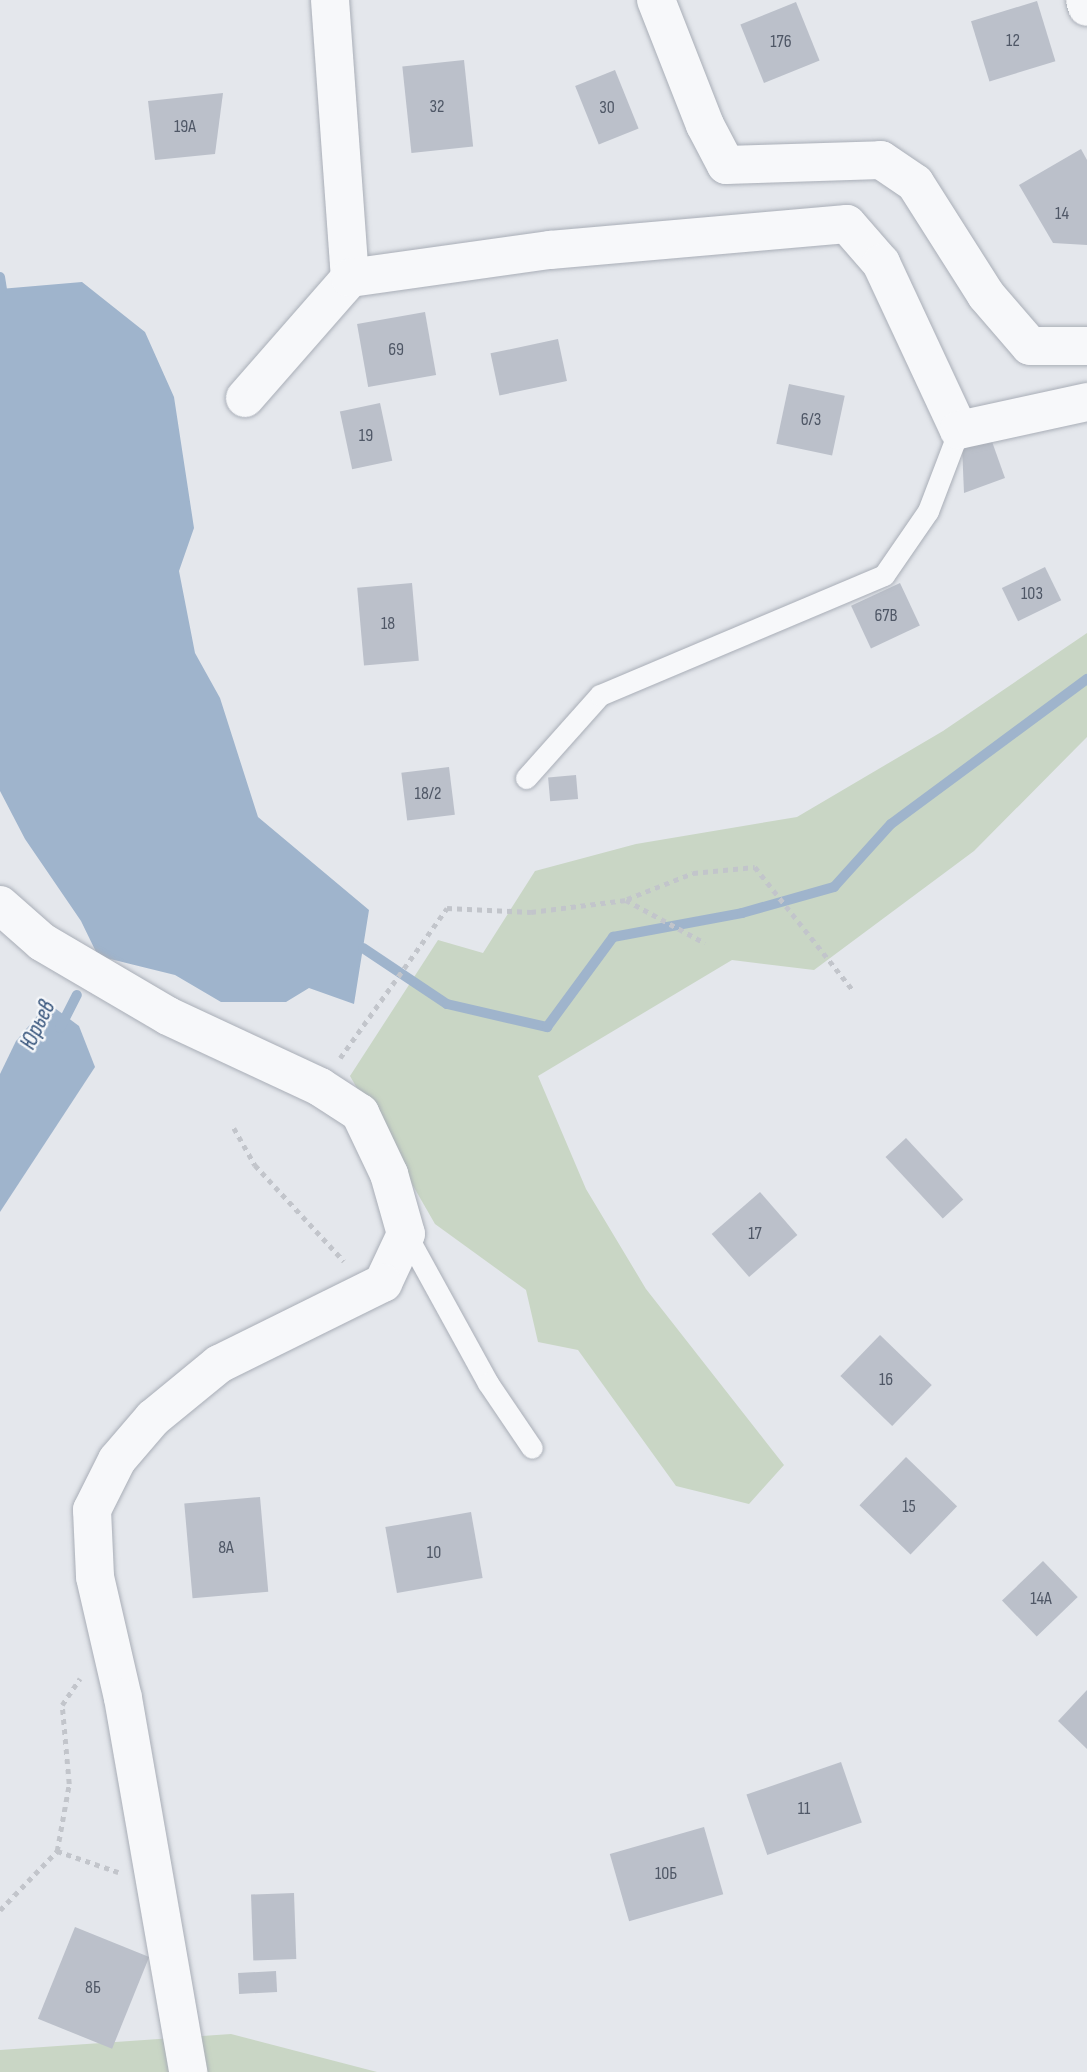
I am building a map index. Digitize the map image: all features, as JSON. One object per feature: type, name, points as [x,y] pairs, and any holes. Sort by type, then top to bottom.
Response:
[{"type":"street","points":[[330,0],[350,278]]},
{"type":"street","points":[[656,0],[705,125],[726,165],[881,160],[915,183],[986,295],[1030,346],[1087,346]]},
{"type":"street","points":[[1085,0],[1087,7]]},
{"type":"street","points":[[245,398],[350,278],[550,250],[847,224],[881,263],[960,430],[1087,402]]},
{"type":"street","points":[[0,905],[42,942],[168,1016],[320,1087],[360,1113],[389,1174],[406,1234],[383,1283],[219,1364],[153,1418],[117,1460],[92,1510],[95,1577],[110,1635],[188,2072]]},
{"type":"lane","points":[[526,778],[600,695],[884,575],[928,511],[960,430]]},
{"type":"lane","points":[[406,1234],[488,1384],[532,1448]]},
{"type":"path","points":[[320,1087],[447,908],[531,912],[626,900],[693,873],[755,867],[852,989]]},
{"type":"path","points":[[626,900],[705,943]]},
{"type":"path","points":[[234,1128],[255,1166],[370,1289]]},
{"type":"path","points":[[0,1910],[57,1851],[69,1784],[62,1704],[110,1635]]},
{"type":"path","points":[[57,1851],[153,1884]]},
{"type":"green space","points":[[1087,633],[1087,737],[974,851],[814,970],[732,960],[538,1076],[586,1189],[646,1289],[784,1465],[749,1504],[676,1486],[578,1350],[538,1342],[526,1290],[435,1224],[350,1076],[438,940],[483,953],[535,871],[636,844],[797,817],[943,731]]},
{"type":"green space","points":[[231,2034],[377,2072],[0,2072],[0,2050]]},
{"type":"water","points":[[82,282],[145,332],[174,397],[194,528],[179,571],[195,653],[220,698],[258,817],[369,910],[354,1004],[309,988],[286,1002],[221,1002],[175,975],[98,956],[81,921],[25,839],[0,791],[0,289]]},
{"type":"water","points":[[48,1003],[79,1026],[95,1067],[0,1212],[0,1074],[16,1041]]},
{"type":"building","points":[[1037,1],[1055,61],[989,81],[971,21]]},
{"type":"building","points":[[796,2],[820,60],[764,83],[740,24]]},
{"type":"building","points":[[464,60],[473,147],[411,153],[402,66]]},
{"type":"building","points":[[615,70],[639,128],[599,145],[575,86]]},
{"type":"building","points":[[223,93],[215,154],[155,160],[148,101]]},
{"type":"building","points":[[1081,149],[1087,160],[1087,245],[1053,243],[1019,185]]},
{"type":"building","points":[[425,312],[436,375],[368,387],[357,324]]},
{"type":"building","points":[[558,339],[567,381],[499,395],[491,353]]},
{"type":"building","points":[[789,384],[845,396],[832,456],[776,444]]},
{"type":"building","points":[[380,403],[392,461],[352,469],[340,412]]},
{"type":"building","points":[[990,436],[1005,478],[964,493],[962,446]]},
{"type":"building","points":[[1045,567],[1061,600],[1018,621],[1002,588]]},
{"type":"building","points":[[412,583],[419,661],[364,665],[357,588]]},
{"type":"building","points":[[900,583],[920,626],[871,648],[851,606]]},
{"type":"building","points":[[449,767],[455,815],[407,820],[401,773]]},
{"type":"building","points":[[576,775],[578,799],[550,801],[548,777]]},
{"type":"building","points":[[906,1138],[963,1199],[943,1219],[886,1157]]},
{"type":"building","points":[[760,1192],[797,1235],[749,1277],[712,1234]]},
{"type":"building","points":[[880,1335],[932,1385],[892,1426],[840,1376]]},
{"type":"building","points":[[906,1457],[957,1506],[911,1555],[859,1505]]},
{"type":"building","points":[[260,1497],[268,1592],[193,1598],[184,1504]]},
{"type":"building","points":[[471,1512],[483,1578],[397,1593],[385,1527]]},
{"type":"building","points":[[1043,1561],[1078,1597],[1037,1637],[1002,1601]]},
{"type":"building","points":[[1087,1690],[1087,1749],[1058,1721]]},
{"type":"building","points":[[841,1762],[862,1823],[767,1855],[746,1795]]},
{"type":"building","points":[[704,1827],[723,1894],[629,1921],[610,1854]]},
{"type":"building","points":[[294,1893],[296,1959],[253,1960],[251,1895]]},
{"type":"building","points":[[75,1927],[149,1957],[112,2049],[38,2019]]},
{"type":"building","points":[[276,1971],[277,1992],[239,1994],[238,1973]]},
{"type":"waterway","name":"Юрьев","points":[[0,277],[2,289]]},
{"type":"waterway","points":[[363,948],[447,1004],[547,1027],[613,937],[742,913],[834,887],[891,824],[1087,679]]},
{"type":"waterway","name":"Юрьев","points":[[60,1028],[77,995]]}]
